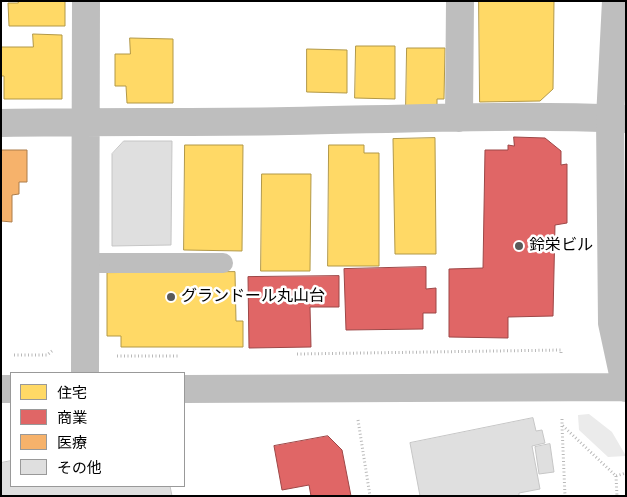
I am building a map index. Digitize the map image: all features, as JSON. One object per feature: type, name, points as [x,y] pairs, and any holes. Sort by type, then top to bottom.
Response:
[{"type":"street","points":[[85,372],[86,1]]},
{"type":"street","points":[[459,118],[460,1]]},
{"type":"street","points":[[185,389],[626,387],[612,323],[618,119],[616,1]]},
{"type":"street","points":[[1,123],[86,121],[275,122],[459,118],[618,119]]},
{"type":"lane","points":[[86,262],[223,263]]},
{"type":"path","points":[[10,355],[47,355],[60,345],[108,348],[118,356],[186,355]]},
{"type":"path","points":[[295,354],[561,350],[565,496]]},
{"type":"path","points":[[357,415],[370,496]]},
{"type":"path","points":[[562,425],[616,476],[617,496]]},
{"type":"path","points":[[616,476],[626,473]]},
{"type":"shaded area","points":[[589,414],[612,432],[626,456],[608,457],[579,430],[578,415]]},
{"type":"building: 住宅","points":[[18,1],[65,1],[65,26],[9,26],[8,3],[18,3]]},
{"type":"building: 住宅","points":[[479,1],[554,1],[553,89],[540,101],[480,102]]},
{"type":"building: 住宅","points":[[33,34],[62,35],[62,99],[4,99],[4,76],[1,76],[1,47],[33,47]]},
{"type":"building: 住宅","points":[[130,38],[173,39],[173,103],[127,103],[126,86],[115,86],[115,54],[130,54]]},
{"type":"building: 住宅","points":[[356,46],[395,46],[395,99],[355,98]]},
{"type":"building: 住宅","points":[[407,48],[445,48],[444,99],[437,99],[437,107],[406,107]]},
{"type":"building: 住宅","points":[[307,49],[347,50],[347,93],[307,92]]},
{"type":"building: 住宅","points":[[435,138],[436,254],[395,254],[393,139]]},
{"type":"building: 住宅","points":[[185,145],[243,145],[242,251],[184,250]]},
{"type":"building: 住宅","points":[[329,145],[364,145],[364,153],[379,153],[379,266],[328,266]]},
{"type":"building: 住宅","points":[[262,174],[311,174],[310,271],[261,271]]},
{"type":"building: 住宅","name":"グランドール丸山台","points":[[235,272],[236,321],[243,321],[243,347],[121,347],[121,336],[107,336],[107,273]]},
{"type":"building: 商業","name":"鈴栄ビル","points":[[514,137],[545,138],[561,151],[561,165],[567,164],[567,223],[555,225],[553,316],[508,317],[508,338],[449,337],[449,269],[483,268],[485,150],[508,150],[508,145],[514,146]]},
{"type":"building: 商業","points":[[426,267],[426,289],[436,288],[436,313],[423,313],[423,329],[346,330],[344,269]]},
{"type":"building: 商業","points":[[339,276],[339,307],[310,307],[311,347],[249,348],[248,277]]},
{"type":"building: 商業","points":[[328,436],[342,450],[351,496],[311,496],[309,485],[282,490],[274,446]]},
{"type":"building: 医療","points":[[1,150],[27,150],[27,182],[19,182],[19,194],[12,195],[12,222],[1,221]]},
{"type":"building: その他","points":[[124,141],[172,141],[171,245],[112,246],[112,154]]},
{"type":"building: その他","points":[[533,418],[536,431],[542,430],[545,443],[532,446],[540,489],[519,493],[519,496],[420,496],[410,443]]},
{"type":"building: その他","points":[[550,444],[554,472],[539,474],[535,447]]},
{"type":"building: その他","points":[[10,461],[10,487],[170,487],[172,496],[1,496],[1,463]]},
{"type":"place","name":"鈴栄ビル","points":[[519,246]]},
{"type":"place","name":"グランドール丸山台","points":[[171,297]]}]
